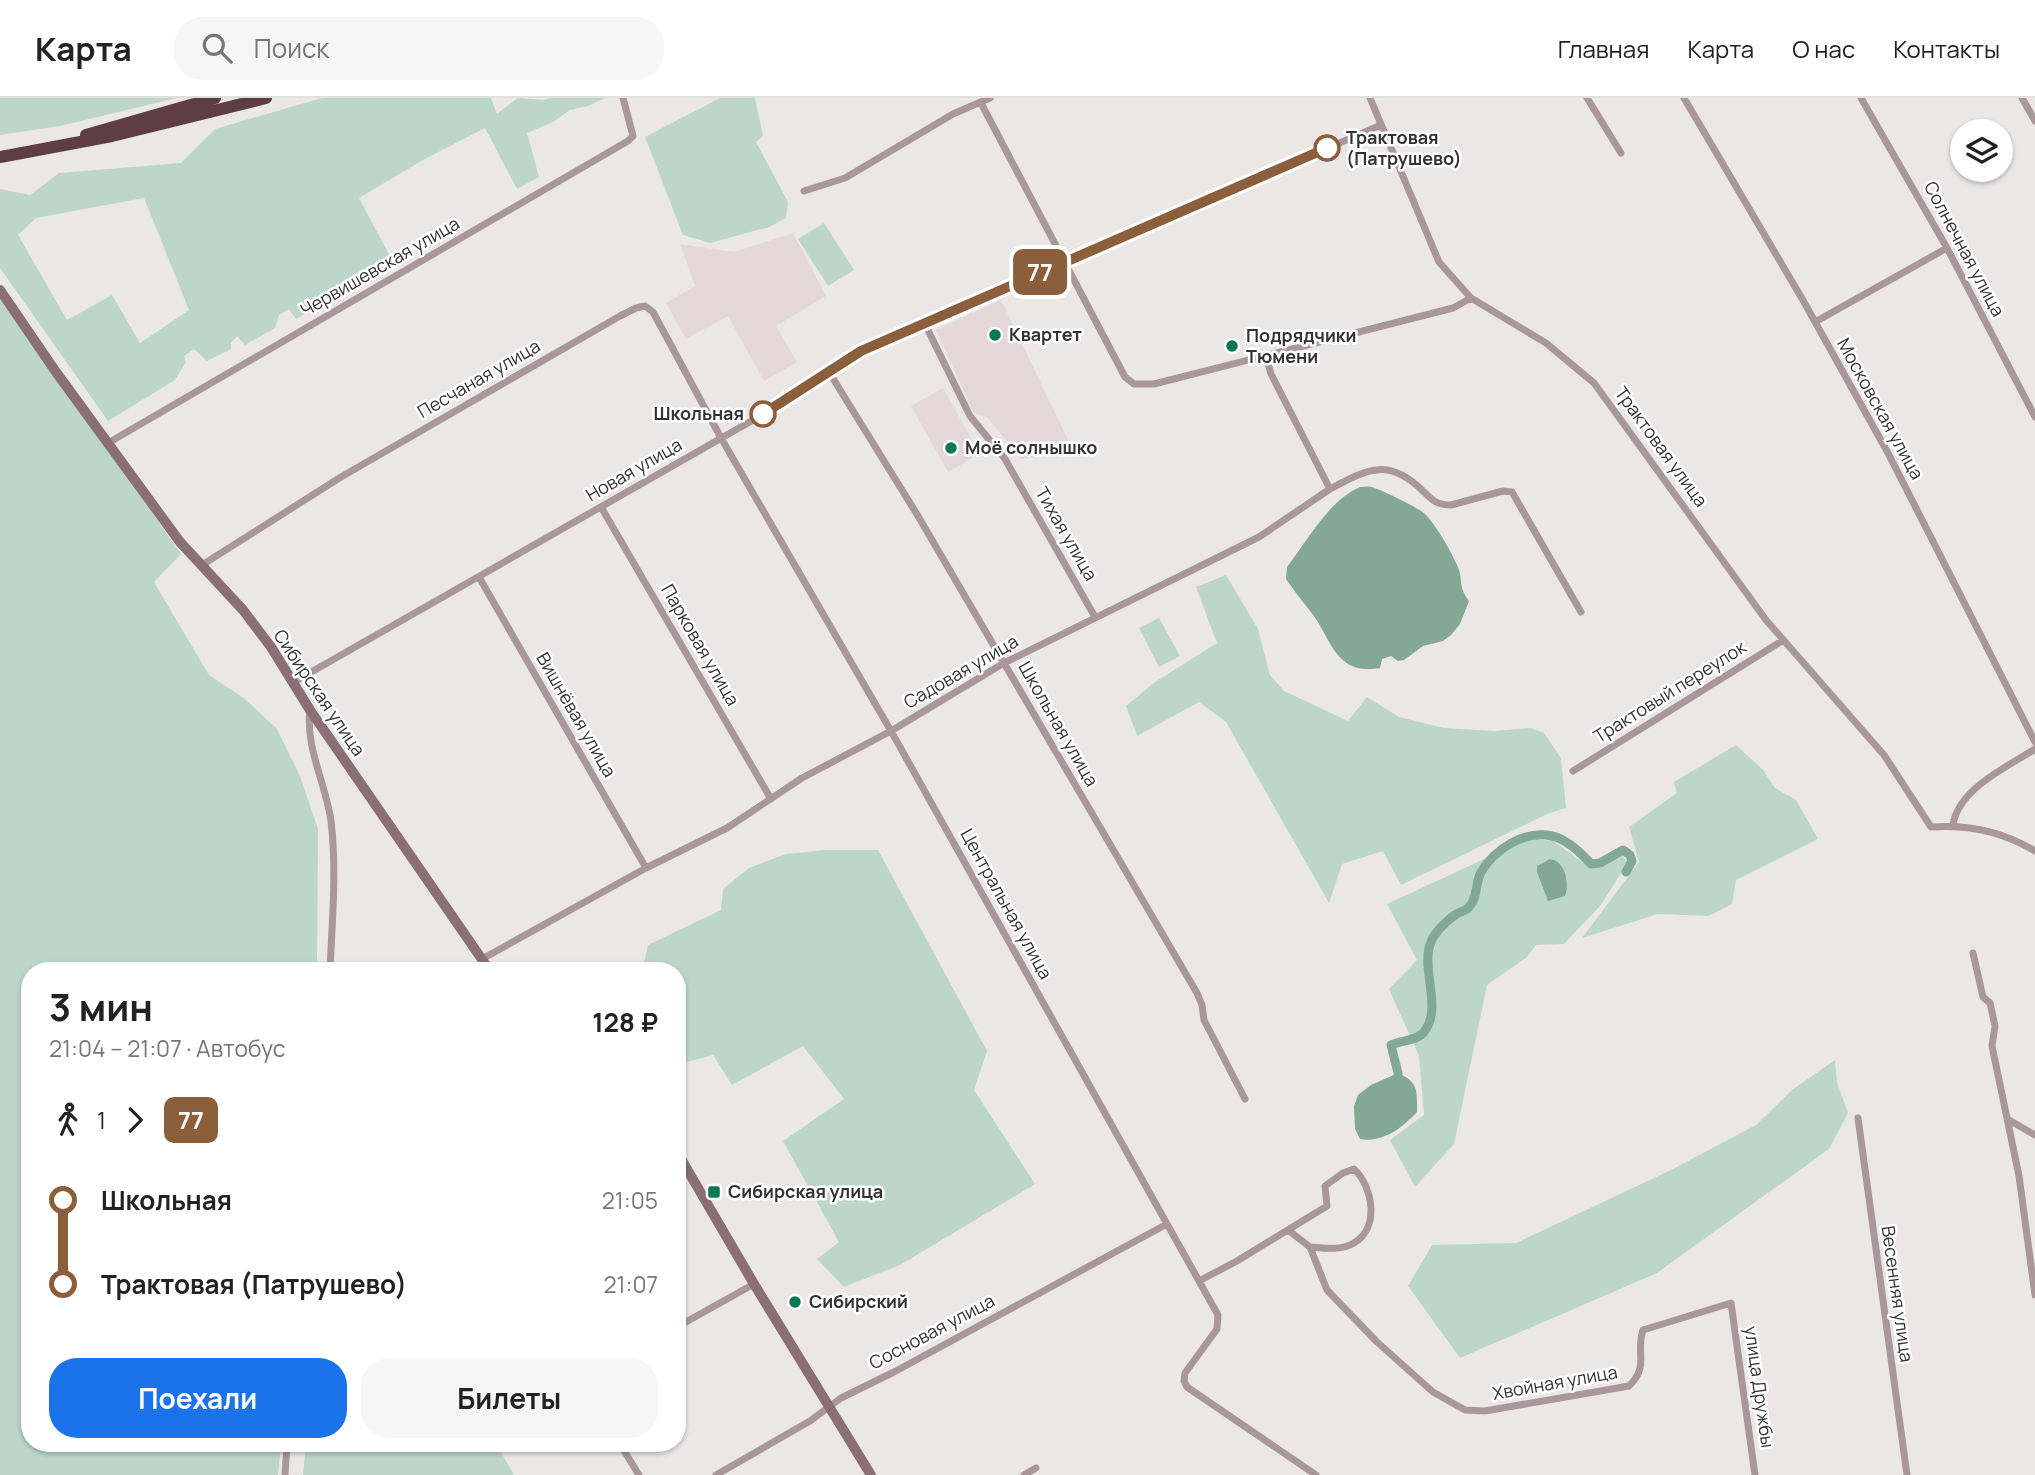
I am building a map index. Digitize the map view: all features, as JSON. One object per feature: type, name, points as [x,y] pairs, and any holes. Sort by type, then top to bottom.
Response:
[{"type":"highway","points":[[57,145],[104,128],[215,98]]},
{"type":"highway","points":[[0,157],[112,136],[266,98]]},
{"type":"street","name":"Червишевская улица","points":[[108,443],[628,141],[633,136],[623,98]]},
{"type":"street","points":[[804,191],[845,178],[953,114],[990,98]]},
{"type":"street","name":"Трактовая улица","points":[[1370,98],[1439,262],[1471,298],[1546,343],[1594,383],[1782,641],[1853,717],[1884,755],[1931,827],[1953,825]]},
{"type":"street","points":[[1587,98],[1621,153]]},
{"type":"street","name":"Московская улица","points":[[1684,98],[1888,453],[2035,742]]},
{"type":"street","name":"Солнечная улица","points":[[1861,98],[1947,248],[2035,417]]},
{"type":"street","points":[[2022,98],[2035,121]]},
{"type":"street","points":[[981,103],[1125,377],[1134,384],[1154,384],[1266,356],[1453,308],[1471,298]]},
{"type":"street","name":"Новая улица","points":[[292,683],[776,407],[861,351],[1381,125]]},
{"type":"street","points":[[1815,323],[1947,248]]},
{"type":"street","name":"Сибирская улица","points":[[0,290],[180,542],[243,610],[271,647],[310,710],[484,962]]},
{"type":"street","name":"Песчаная улица","points":[[202,565],[341,477],[636,308],[645,306],[653,312],[721,438]]},
{"type":"street","name":"Тихая улица","points":[[924,322],[970,416],[1005,459],[1095,617]]},
{"type":"street","points":[[1266,356],[1270,374],[1330,489]]},
{"type":"street","name":"Школьная улица","points":[[829,372],[1004,663],[1197,993],[1204,1020],[1245,1099]]},
{"type":"street","name":"Центральная улица","points":[[721,438],[891,731],[1218,1315],[1217,1329],[1185,1373],[1184,1381],[1187,1387],[1316,1475]]},
{"type":"street","name":"Садовая улица","points":[[482,959],[646,868],[727,828],[802,778],[891,731],[1004,663],[1259,537],[1330,489],[1364,471],[1393,471],[1421,489],[1435,503],[1443,505],[1503,491],[1512,492],[1581,612]]},
{"type":"street","name":"Парковая улица","points":[[601,507],[771,799]]},
{"type":"street","name":"Вишнёвая улица","points":[[479,578],[646,868]]},
{"type":"street","name":"Трактовый переулок","points":[[1573,771],[1782,641]]},
{"type":"street","points":[[310,710],[308,726],[331,816],[335,854],[330,962]]},
{"type":"street","points":[[2035,749],[1964,799],[1955,811],[1953,825],[2000,834],[2035,851]]},
{"type":"street","points":[[1973,953],[1983,997],[1990,1003],[1995,1026],[1992,1046],[2009,1120],[2035,1295]]},
{"type":"street","name":"Весенняя улица","points":[[1858,1118],[1907,1475]]},
{"type":"street","points":[[2009,1120],[2035,1135]]},
{"type":"street","points":[[1199,1281],[1327,1206],[1325,1186],[1343,1173],[1354,1170],[1360,1175],[1370,1198],[1369,1227],[1354,1244],[1336,1249],[1310,1247],[1288,1230]]},
{"type":"street","points":[[686,1175],[870,1475]]},
{"type":"street","name":"Сосновая улица","points":[[716,1475],[810,1421],[858,1389],[894,1373],[1167,1224]]},
{"type":"street","name":"Хвойная улица","points":[[1310,1247],[1327,1290],[1377,1342],[1433,1392],[1465,1410],[1485,1412],[1629,1386],[1639,1377],[1642,1363],[1640,1337],[1643,1330],[1731,1303]]},
{"type":"street","points":[[686,1322],[754,1284]]},
{"type":"street","name":"улица Дружбы","points":[[1731,1303],[1755,1475]]},
{"type":"street","points":[[285,1475],[286,1452]]},
{"type":"street","points":[[625,1452],[639,1475]]},
{"type":"street","points":[[1024,1475],[1036,1468]]},
{"type":"shaded area","points":[[0,98],[177,98],[60,126],[0,135]]},
{"type":"shaded area","points":[[322,98],[491,98],[497,114],[518,98],[605,98],[570,110],[553,122],[527,133],[539,177],[517,189],[485,128],[423,160],[359,198],[393,262],[296,319],[289,309],[279,315],[275,328],[245,345],[237,336],[231,343],[231,349],[207,361],[194,349],[184,356],[186,362],[175,380],[108,421],[0,268],[0,189],[30,195],[59,173],[181,163],[215,129]],"holes":[[[144,198],[189,310],[140,343],[112,295],[67,320],[18,235],[36,218]]]},
{"type":"shaded area","points":[[720,98],[755,98],[763,136],[756,142],[788,202],[786,218],[769,227],[710,243],[683,235],[645,137]]},
{"type":"shaded area","points":[[824,223],[854,270],[828,286],[798,239]]},
{"type":"shaded area","points":[[793,233],[826,296],[776,326],[797,362],[764,381],[728,316],[686,339],[666,303],[695,286],[680,244],[734,252]]},
{"type":"shaded area","points":[[0,297],[181,554],[154,582],[209,675],[245,699],[277,729],[300,776],[318,829],[317,962],[21,962],[21,1452],[280,1452],[278,1475],[0,1475]]},
{"type":"shaded area","points":[[1001,300],[1069,442],[1041,455],[1021,459],[987,417],[974,413],[936,330]]},
{"type":"shaded area","points":[[943,388],[980,454],[948,472],[911,406]]},
{"type":"shaded area","points":[[1360,487],[1382,491],[1425,514],[1454,559],[1463,591],[1469,601],[1460,624],[1451,635],[1443,641],[1423,646],[1404,660],[1398,661],[1391,656],[1382,659],[1380,668],[1366,669],[1346,663],[1286,579],[1287,567],[1319,522],[1338,502]]},
{"type":"shaded area","points":[[1226,575],[1258,629],[1270,675],[1284,691],[1348,721],[1367,697],[1399,717],[1444,728],[1495,731],[1530,728],[1544,733],[1561,758],[1566,808],[1547,814],[1401,885],[1383,851],[1342,864],[1329,903],[1226,722],[1199,702],[1137,736],[1126,706],[1155,682],[1217,643],[1196,587]]},
{"type":"shaded area","points":[[1159,618],[1180,656],[1159,667],[1139,628]]},
{"type":"shaded area","points":[[1736,745],[1763,770],[1775,788],[1796,800],[1818,839],[1736,880],[1732,904],[1709,916],[1658,914],[1582,938],[1639,862],[1629,827],[1677,793],[1674,782]]},
{"type":"shaded area","points":[[1530,838],[1553,841],[1591,868],[1620,854],[1628,862],[1601,905],[1564,944],[1536,945],[1527,957],[1487,985],[1454,1144],[1415,1187],[1390,1140],[1424,1115],[1419,1056],[1389,989],[1417,960],[1387,904]]},
{"type":"shaded area","points":[[825,850],[878,850],[987,1051],[974,1090],[1035,1184],[900,1265],[844,1287],[817,1259],[839,1242],[783,1141],[844,1099],[803,1046],[732,1085],[713,1055],[687,1062],[686,962],[644,962],[648,945],[721,910],[723,889],[749,868],[786,854]]},
{"type":"shaded area","points":[[1550,859],[1563,868],[1567,885],[1565,896],[1548,901],[1537,866]]},
{"type":"shaded area","points":[[1835,1060],[1837,1082],[1848,1113],[1829,1149],[1657,1273],[1460,1358],[1408,1286],[1432,1245],[1516,1243],[1673,1169],[1756,1125],[1792,1090]]},
{"type":"shaded area","points":[[1398,1073],[1410,1080],[1415,1088],[1417,1112],[1392,1133],[1376,1139],[1360,1139],[1355,1129],[1354,1106],[1358,1095],[1371,1085]]},
{"type":"shaded area","points":[[305,1452],[501,1452],[514,1475],[303,1475]]},
{"type":"waterway","points":[[1398,1073],[1391,1045],[1424,1032],[1432,1013],[1428,969],[1431,943],[1443,925],[1472,903],[1481,872],[1494,856],[1521,839],[1552,836],[1568,844],[1591,864],[1600,863],[1623,850],[1630,855],[1632,861],[1626,872]]},
{"type":"bus line","name":"77","points":[[763,414],[861,351],[1327,148]]},
{"type":"place","name":"Трактовая (Патрушево)","points":[[1327,148]]},
{"type":"place","name":"Квартет","points":[[995,335]]},
{"type":"place","name":"Подрядчики Тюмени","points":[[1232,346]]},
{"type":"place","name":"Школьная","points":[[763,414]]},
{"type":"place","name":"Моё солнышко","points":[[951,448]]},
{"type":"place","name":"Сибирская улица","points":[[714,1192]]},
{"type":"place","name":"Сибирский","points":[[795,1302]]}]
